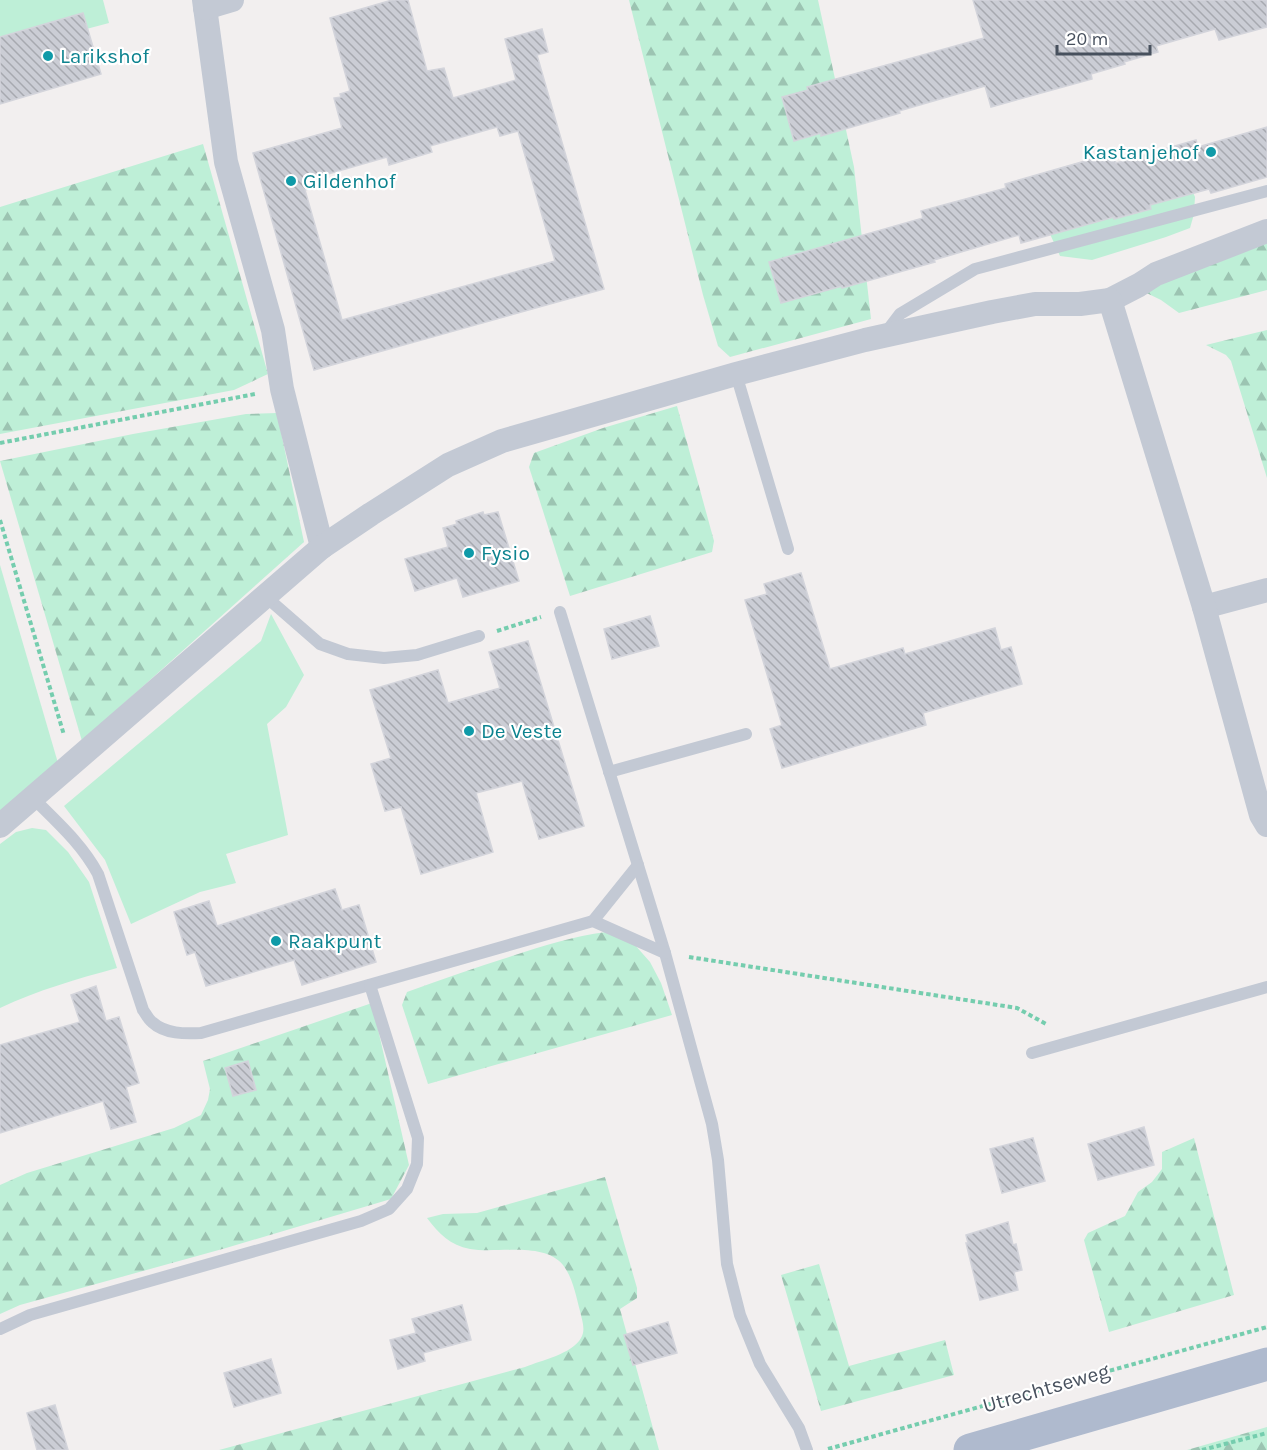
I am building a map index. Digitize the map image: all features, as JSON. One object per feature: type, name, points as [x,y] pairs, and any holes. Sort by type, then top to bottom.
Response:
[{"type":"main road","name":"Utrechtseweg","points":[[970,1450],[1267,1364]]},
{"type":"street","points":[[232,0],[204,4],[226,162],[273,330],[282,389],[322,547]]},
{"type":"street","points":[[0,826],[322,547],[448,465],[502,441],[736,374],[883,336],[1035,304],[1080,304],[1110,300],[1156,274],[1267,231]]},
{"type":"street","points":[[1110,300],[1204,607],[1261,815],[1267,825]]},
{"type":"street","points":[[1204,607],[1267,590]]},
{"type":"lane","points":[[883,336],[900,314],[975,269],[1267,191]]},
{"type":"lane","points":[[736,374],[788,549]]},
{"type":"lane","points":[[265,596],[320,644],[348,654],[384,658],[417,655],[479,636]]},
{"type":"lane","points":[[560,612],[665,953],[712,1124],[718,1160],[727,1264],[740,1315],[760,1364],[799,1428],[807,1450]]},
{"type":"lane","points":[[609,772],[746,734]]},
{"type":"lane","points":[[33,798],[83,849],[98,874],[143,1010],[153,1023],[167,1030],[184,1034],[201,1033],[593,921],[638,865]]},
{"type":"lane","points":[[593,921],[665,953]]},
{"type":"lane","points":[[0,1329],[30,1315],[361,1221],[389,1209],[407,1189],[417,1164],[418,1138],[370,985]]},
{"type":"lane","points":[[1032,1053],[1267,987]]},
{"type":"path","points":[[0,443],[282,389]]},
{"type":"path","points":[[0,520],[73,764]]},
{"type":"path","points":[[479,636],[560,612]]},
{"type":"path","points":[[665,953],[1017,1008],[1075,1040]]},
{"type":"path","name":"Utrechtseweg","points":[[825,1450],[1267,1327]]},
{"type":"path","points":[[1202,1450],[1267,1432]]},
{"type":"green space","points":[[0,0],[103,0],[109,23],[0,52]]},
{"type":"green space","points":[[629,0],[818,0],[854,167],[871,319],[730,357],[718,346],[703,295]]},
{"type":"green space","points":[[203,144],[268,374],[234,390],[0,434],[0,207]]},
{"type":"green space","points":[[1189,183],[1195,197],[1190,228],[1092,260],[1060,256],[1050,234]]},
{"type":"green space","points":[[1267,228],[1267,290],[1179,313],[1161,300],[1130,285]]},
{"type":"green space","points":[[1267,330],[1267,478],[1231,361],[1226,355],[1206,345]]},
{"type":"green space","points":[[677,406],[714,541],[712,552],[570,596],[529,467],[534,453],[603,428]]},
{"type":"green space","points":[[277,413],[304,542],[82,741],[0,461],[246,414]]},
{"type":"green space","points":[[0,565],[58,763],[0,818]]},
{"type":"green space","points":[[271,614],[304,675],[286,707],[267,724],[288,835],[226,854],[236,883],[200,892],[131,924],[105,860],[64,806],[261,641]]},
{"type":"green space","points":[[32,828],[46,830],[68,852],[89,882],[117,968],[43,990],[0,1008],[0,844],[16,832]]},
{"type":"green space","points":[[606,932],[627,936],[650,962],[661,983],[672,1015],[428,1084],[402,1005],[407,992],[547,945]]},
{"type":"green space","points":[[372,1003],[409,1165],[391,1199],[20,1305],[0,1314],[0,1185],[27,1173],[174,1128],[201,1115],[210,1089],[203,1061]]},
{"type":"green space","points":[[1194,1138],[1234,1295],[1109,1332],[1084,1240],[1088,1233],[1125,1216],[1138,1192],[1152,1182],[1162,1169],[1162,1152]]},
{"type":"green space","points":[[605,1177],[637,1288],[637,1298],[620,1309],[659,1450],[219,1450],[525,1367],[556,1356],[577,1344],[583,1332],[583,1325],[574,1287],[563,1265],[544,1253],[470,1249],[457,1245],[445,1238],[427,1218],[443,1214],[477,1213]]},
{"type":"green space","points":[[819,1264],[849,1366],[945,1340],[954,1375],[821,1411],[781,1275]]},
{"type":"green space","points":[[1267,1427],[1267,1450],[1187,1450]]},
{"type":"building","name":"Gildenhof","points":[[392,0],[408,0],[427,71],[444,68],[453,98],[516,80],[505,39],[542,29],[548,52],[537,55],[604,289],[314,370],[253,153],[342,128],[334,98],[341,97],[340,94],[350,91],[330,18]],"holes":[[[497,127],[500,136],[518,131],[555,261],[342,320],[305,190],[323,185],[321,176],[387,157],[389,165],[432,152],[430,146]]]},
{"type":"building","points":[[973,0],[1267,0],[1267,27],[1219,40],[1215,29],[1156,46],[1158,52],[1091,74],[1092,79],[991,107],[985,86],[821,136],[821,133],[794,141],[782,97],[808,90],[807,87],[984,38]]},
{"type":"building","name":"Larikshof","points":[[83,13],[101,74],[0,104],[0,37]]},
{"type":"building","points":[[1267,127],[1267,177],[1211,193],[1209,189],[1150,205],[1151,209],[1021,243],[1019,235],[934,260],[935,262],[781,303],[769,262],[923,218],[921,211],[1006,188],[1005,184],[1113,153],[1116,163],[1196,140],[1198,147]]},
{"type":"building","name":"Fysio","points":[[483,512],[484,515],[498,512],[519,581],[463,597],[457,578],[415,591],[405,559],[448,547],[443,528]]},
{"type":"building","points":[[801,573],[830,669],[903,648],[905,654],[995,628],[1001,650],[1011,647],[1022,684],[923,713],[926,725],[782,768],[770,729],[782,725],[745,600],[767,594],[764,584]]},
{"type":"building","points":[[650,616],[659,646],[612,659],[604,629]]},
{"type":"building","name":"De Veste","points":[[528,641],[584,826],[539,839],[522,781],[476,793],[493,852],[421,874],[401,807],[385,811],[371,764],[391,758],[370,690],[438,670],[448,703],[500,688],[489,652]]},
{"type":"building","name":"Raakpunt","points":[[335,889],[342,910],[359,905],[376,962],[302,985],[294,960],[206,986],[195,952],[187,955],[174,912],[209,901],[217,926]]},
{"type":"building","points":[[96,986],[106,1021],[119,1017],[139,1083],[126,1087],[136,1122],[111,1129],[103,1101],[0,1133],[0,1045],[80,1022],[71,995]]},
{"type":"building","points":[[248,1061],[256,1090],[233,1096],[225,1068]]},
{"type":"building","points":[[1144,1127],[1154,1165],[1098,1180],[1088,1144]]},
{"type":"building","points":[[1033,1138],[1045,1181],[1002,1193],[990,1149]]},
{"type":"building","points":[[1008,1222],[1022,1270],[1014,1272],[1018,1290],[980,1300],[966,1235]]},
{"type":"building","points":[[462,1305],[471,1340],[423,1353],[425,1361],[398,1369],[390,1340],[416,1333],[412,1319]]},
{"type":"building","points":[[668,1322],[677,1353],[633,1365],[624,1335]]},
{"type":"building","points":[[271,1359],[281,1393],[234,1407],[224,1373]]},
{"type":"building","points":[[55,1405],[68,1450],[37,1450],[27,1413]]},
{"type":"place","name":"Larikshof","points":[[48,56]]},
{"type":"place","name":"Kastanjehof","points":[[1211,152]]},
{"type":"place","name":"Gildenhof","points":[[291,181]]},
{"type":"place","name":"Fysio","points":[[469,553]]},
{"type":"place","name":"De Veste","points":[[469,731]]},
{"type":"place","name":"Raakpunt","points":[[276,941]]}]
